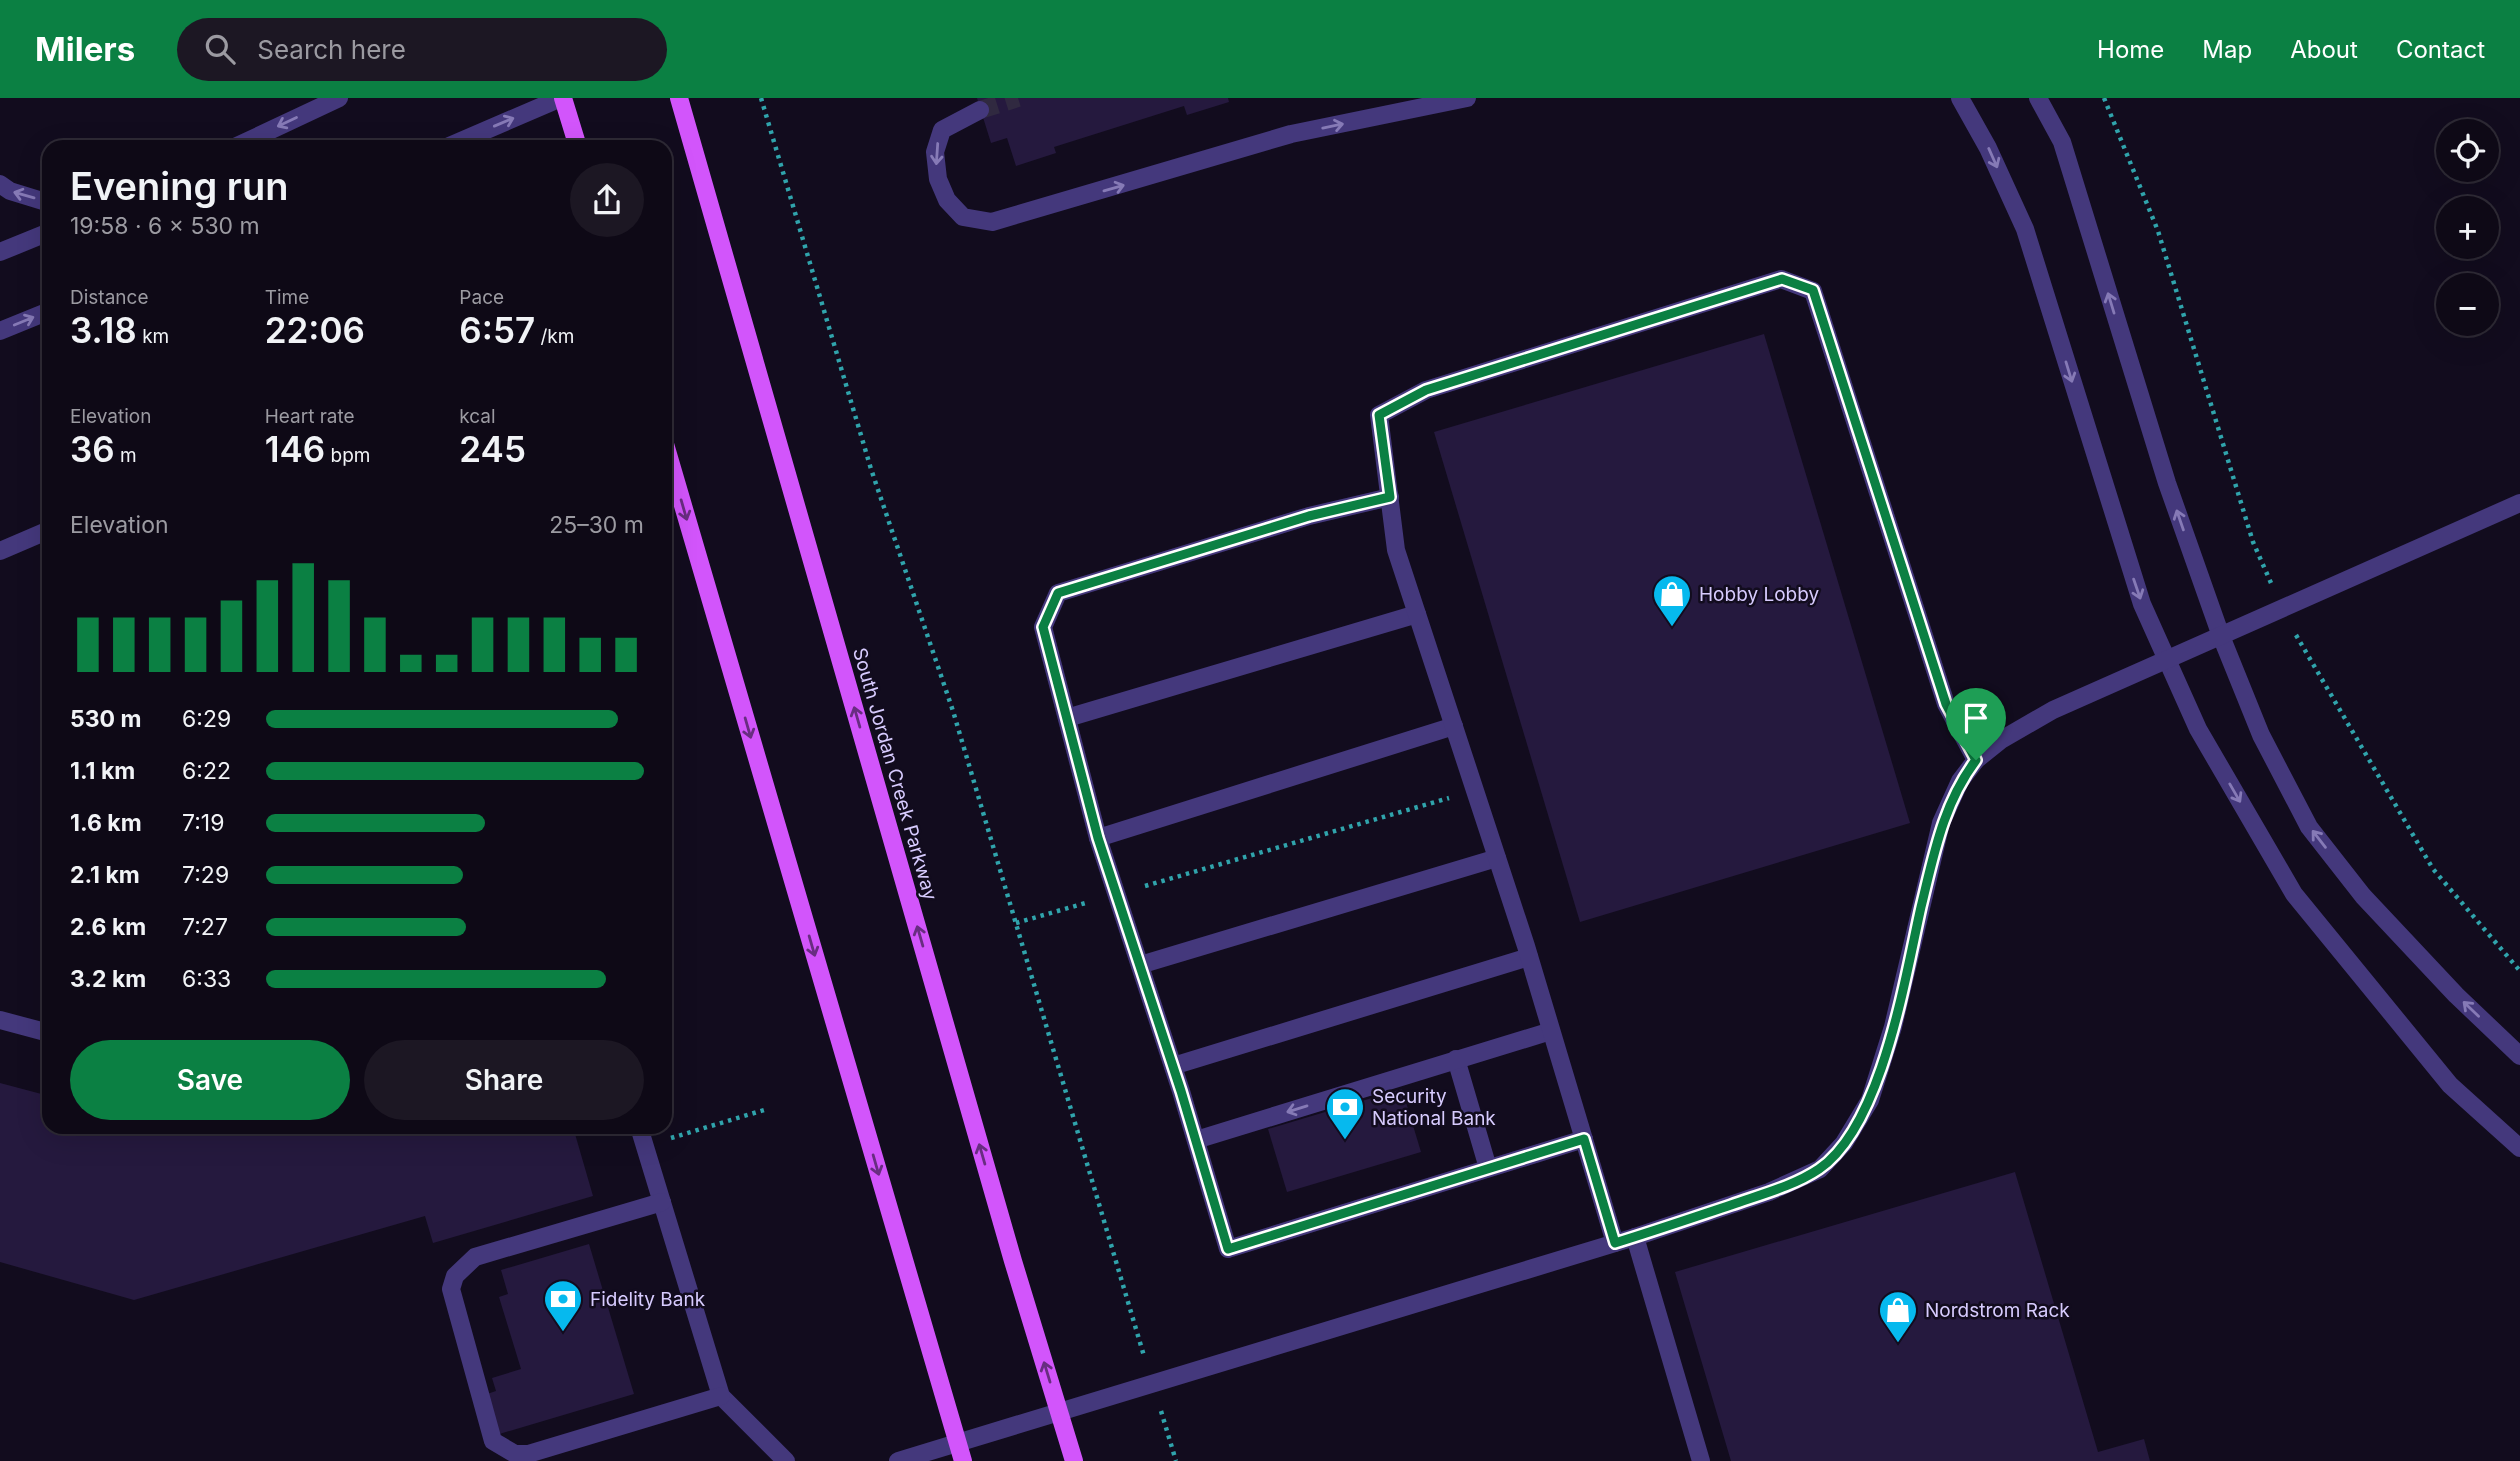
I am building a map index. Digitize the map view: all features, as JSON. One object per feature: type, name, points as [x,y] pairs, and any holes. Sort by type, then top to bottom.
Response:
[{"type":"main road","points":[[562,98],[576,140]]},
{"type":"main road","name":"South Jordan Creek Parkway","points":[[679,98],[1074,1461]]},
{"type":"main road","points":[[672,468],[963,1461]]},
{"type":"street","points":[[250,140],[339,98]]},
{"type":"street","points":[[463,140],[562,98]]},
{"type":"street","points":[[980,110],[942,130],[935,152],[938,179],[947,200],[963,217],[992,222],[1291,134],[1467,98]]},
{"type":"street","points":[[1960,98],[1989,148],[2025,229],[2113,516],[2143,604],[2198,729],[2294,894],[2450,1085],[2520,1148]]},
{"type":"street","points":[[2038,98],[2062,142],[2167,483],[2221,636],[2261,735],[2309,827],[2363,896],[2456,995],[2520,1056]]},
{"type":"street","points":[[0,184],[10,191],[42,201]]},
{"type":"street","points":[[0,252],[42,235]]},
{"type":"street","points":[[1615,1243],[1529,957],[1396,550],[1379,415],[1426,390],[1782,279],[1813,290],[1946,704],[1976,760]]},
{"type":"street","points":[[0,331],[42,314]]},
{"type":"street","points":[[1390,497],[1309,516],[1058,593],[1043,627],[1098,838],[1173,1066],[1228,1249],[1584,1139]]},
{"type":"street","points":[[898,1461],[1060,1414],[1635,1237],[1769,1192],[1820,1169],[1844,1143],[1870,1100],[1893,1027],[1941,823],[1960,781],[1976,760],[2001,740],[2053,710],[2520,503]]},
{"type":"street","points":[[0,551],[42,533]]},
{"type":"street","points":[[1066,718],[1418,614]]},
{"type":"street","points":[[1098,838],[1454,726]]},
{"type":"street","points":[[1140,965],[1497,858]]},
{"type":"street","points":[[1173,1066],[1529,957]]},
{"type":"street","points":[[0,1020],[42,1030]]},
{"type":"street","points":[[1196,1140],[1551,1031]]},
{"type":"street","points":[[1456,1059],[1488,1168]]},
{"type":"street","points":[[641,1134],[721,1396],[786,1461]]},
{"type":"street","points":[[662,1202],[475,1257],[455,1276],[451,1289],[489,1429],[493,1441],[505,1450],[528,1454],[721,1396]]},
{"type":"street","points":[[1635,1237],[1701,1461]]},
{"type":"path","points":[[761,98],[871,469],[953,711],[1142,1348]]},
{"type":"path","points":[[2104,98],[2158,231],[2253,542],[2302,650],[2433,869],[2520,971]]},
{"type":"path","points":[[1016,923],[1475,790]]},
{"type":"path","points":[[645,1146],[764,1110]]},
{"type":"path","points":[[1165,1425],[1176,1461]]},
{"type":"building","points":[[977,98],[1228,98],[1229,102],[1187,115],[1184,106],[1054,147],[1056,153],[1016,166],[1007,138],[991,143]]},
{"type":"building","name":"Hobby Lobby","points":[[1764,334],[1910,823],[1580,922],[1434,432]]},
{"type":"building","points":[[0,1083],[42,1094],[42,1134],[575,1134],[593,1196],[433,1243],[425,1216],[134,1300],[0,1262]]},
{"type":"building","name":"Security National Bank","points":[[1402,1089],[1421,1152],[1287,1192],[1268,1129]]},
{"type":"building","points":[[2015,1172],[2098,1452],[2144,1439],[2150,1461],[1731,1461],[1675,1272]]},
{"type":"building","name":"Fidelity Bank","points":[[589,1244],[634,1394],[496,1435],[484,1395],[496,1391],[492,1378],[521,1369],[499,1297],[508,1294],[501,1270]]},
{"type":"tunnel","points":[[980,110],[1018,98]]},
{"type":"place","name":"Hobby Lobby","points":[[1672,628]]},
{"type":"place","name":"Security National Bank","points":[[1345,1141]]},
{"type":"place","name":"Fidelity Bank","points":[[563,1333]]},
{"type":"place","name":"Nordstrom Rack","points":[[1898,1344]]},
{"type":"route","points":[[1782,279],[1813,290],[1946,704],[1976,760],[1960,781],[1941,823],[1893,1027],[1870,1100],[1844,1143],[1820,1169],[1769,1192],[1615,1243],[1584,1139],[1228,1249],[1181,1091],[1098,838],[1043,627],[1058,593],[1309,516],[1390,497],[1379,415],[1426,390],[1782,279]]}]
